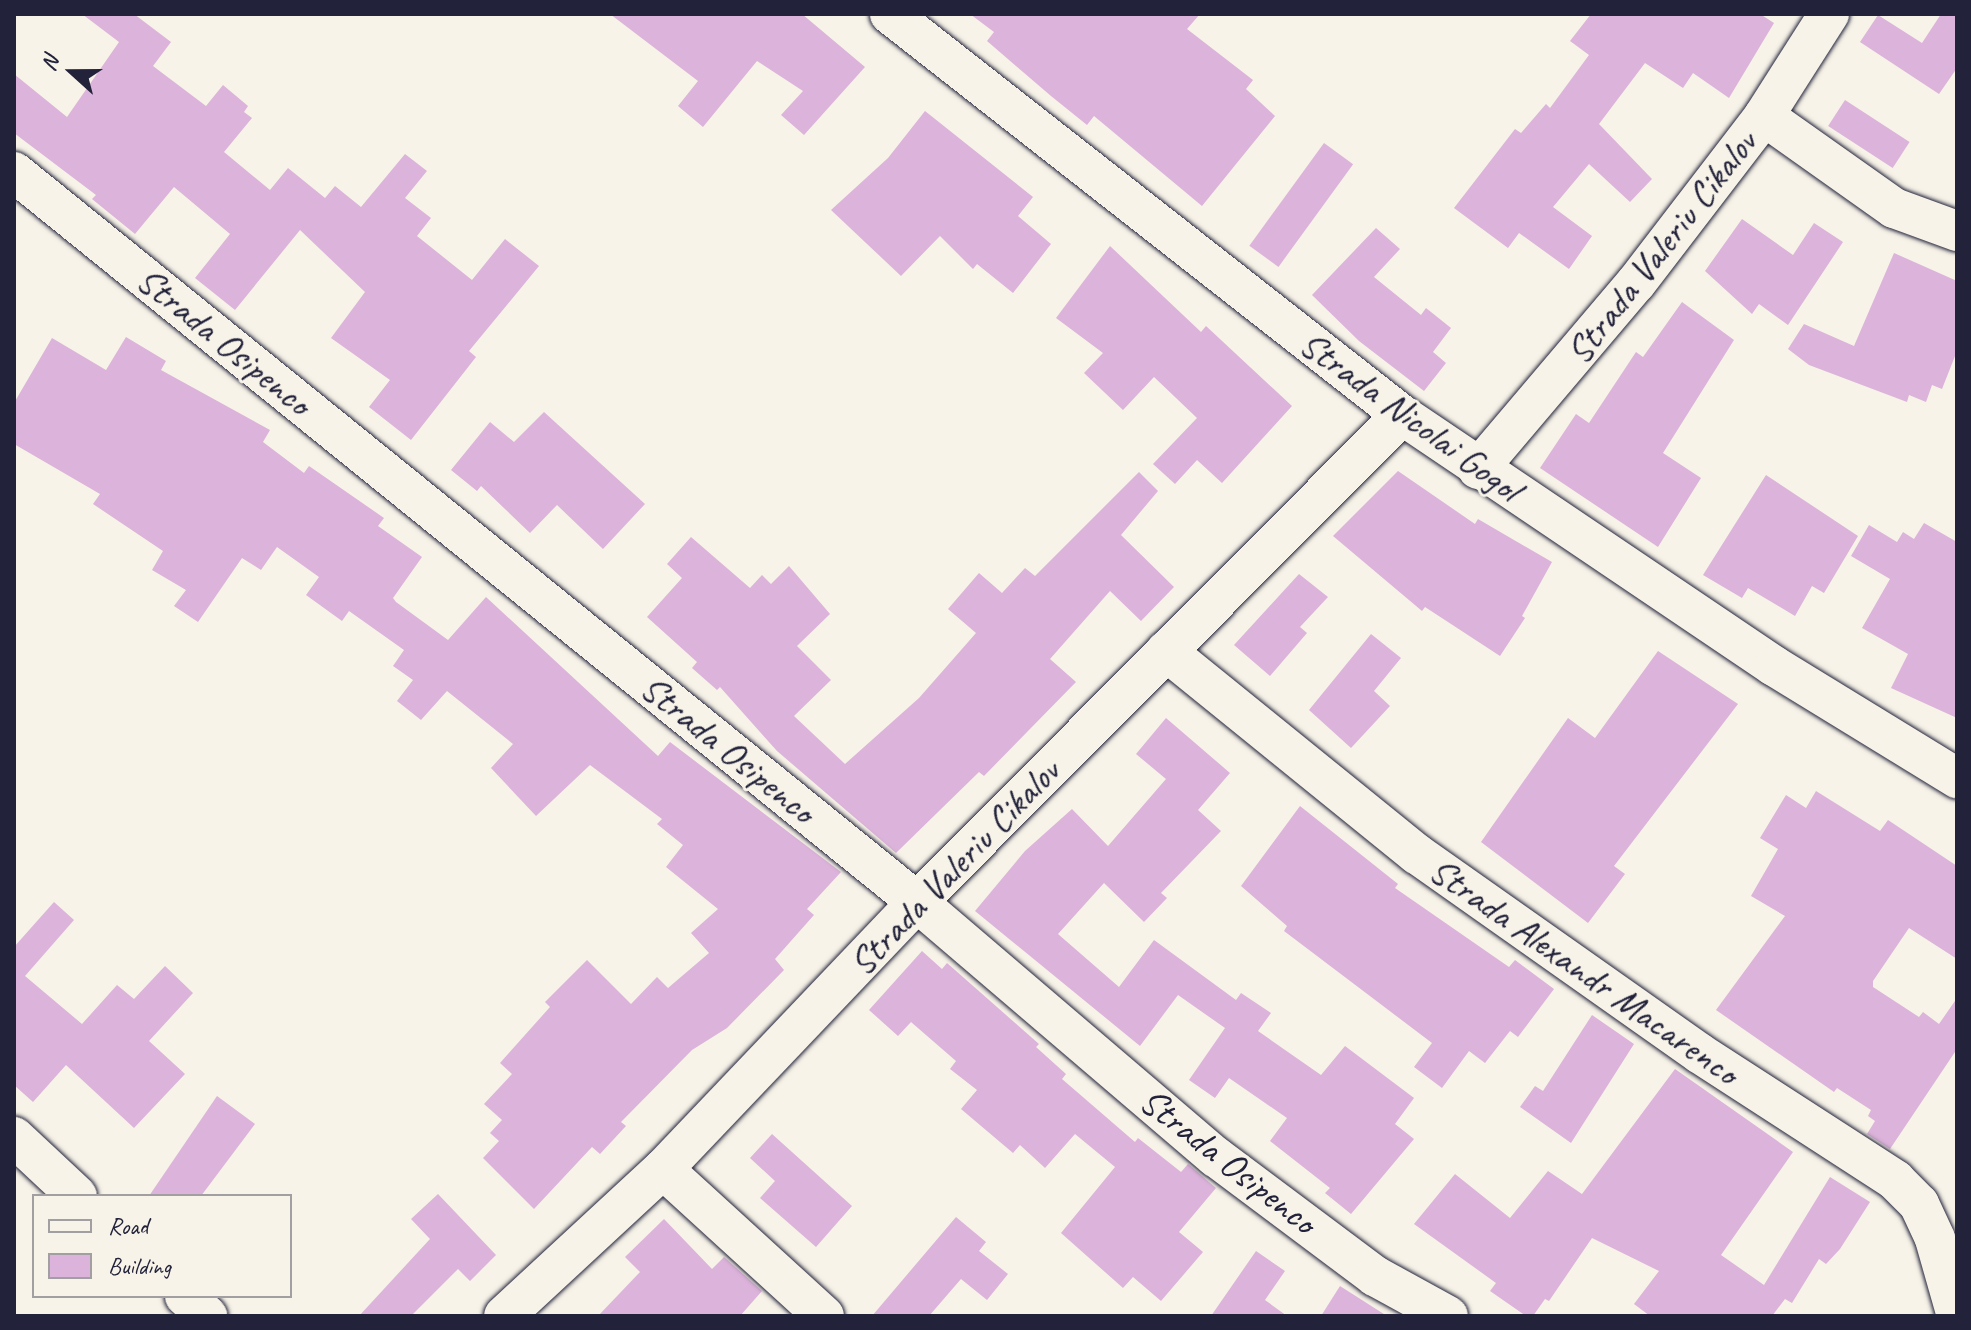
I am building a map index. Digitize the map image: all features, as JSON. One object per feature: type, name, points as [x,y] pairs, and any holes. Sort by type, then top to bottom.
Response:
[{"type":"street","name":"Strada Nicolai Gogol","points":[[890,14],[1402,415],[1774,666],[1957,778]]},
{"type":"street","name":"Strada Valeriu Cikalov","points":[[1478,469],[1618,305],[1764,116],[1829,14]]},
{"type":"street","points":[[1764,116],[1894,208],[1957,231]]},
{"type":"street","name":"Strada Osipenco","points":[[14,172],[917,902],[1216,1157],[1375,1276],[1448,1316]]},
{"type":"street","name":"Strada Valeriu Cikalov","points":[[504,1316],[663,1169],[917,902],[1402,415]]},
{"type":"street","name":"Strada Alexandr Macarenco","points":[[1166,651],[1417,854],[1699,1053],[1895,1180],[1919,1204],[1935,1239],[1957,1316]]},
{"type":"street","points":[[14,1137],[75,1194]]},
{"type":"street","points":[[663,1169],[824,1316]]},
{"type":"street","points":[[187,1298],[207,1316]]},
{"type":"building","points":[[82,14],[134,14],[171,42],[153,66],[206,106],[223,85],[248,106],[244,112],[252,118],[224,152],[270,190],[288,168],[325,198],[335,186],[361,207],[405,154],[427,171],[405,198],[431,218],[417,236],[472,280],[505,239],[539,266],[469,351],[476,357],[411,440],[369,407],[390,380],[331,338],[365,292],[300,230],[235,310],[195,278],[230,234],[174,187],[135,234],[92,199],[96,195],[14,133],[14,74],[67,117],[119,42]]},
{"type":"building","points":[[610,14],[802,14],[865,67],[804,135],[781,115],[803,91],[757,61],[703,127],[678,106],[698,81]]},
{"type":"building","points":[[970,14],[1200,14],[1187,29],[1253,80],[1246,89],[1275,116],[1202,206],[1094,116],[1087,125],[1051,96],[987,41],[994,32]]},
{"type":"building","points":[[1591,14],[1760,14],[1774,23],[1729,98],[1693,73],[1683,88],[1645,63],[1599,124],[1652,179],[1630,202],[1589,164],[1553,207],[1592,236],[1569,269],[1519,233],[1508,248],[1454,208],[1515,129],[1521,133],[1546,104],[1550,108],[1589,55],[1570,41]]},
{"type":"building","points":[[1941,14],[1957,14],[1957,68],[1939,94],[1860,42],[1878,15],[1922,43]]},
{"type":"building","points":[[1845,100],[1910,142],[1893,168],[1828,126]]},
{"type":"building","points":[[925,111],[1033,197],[1018,216],[1051,244],[1013,293],[977,264],[973,269],[940,236],[901,276],[831,210],[888,158]]},
{"type":"building","points":[[1324,143],[1353,164],[1278,267],[1249,246]]},
{"type":"building","points":[[1742,219],[1793,255],[1814,223],[1843,242],[1788,325],[1759,304],[1752,314],[1705,271]]},
{"type":"building","points":[[1376,228],[1400,249],[1374,277],[1421,315],[1426,308],[1451,328],[1433,352],[1446,363],[1424,391],[1359,341],[1312,295]]},
{"type":"building","points":[[1110,246],[1201,332],[1206,326],[1292,406],[1222,483],[1197,460],[1175,484],[1153,464],[1197,418],[1154,377],[1123,410],[1084,373],[1103,353],[1056,318]]},
{"type":"building","points":[[1894,253],[1957,281],[1957,351],[1942,389],[1932,385],[1926,402],[1909,395],[1907,402],[1809,365],[1788,349],[1804,324],[1854,346]]},
{"type":"building","points":[[1682,302],[1734,340],[1663,453],[1701,478],[1658,547],[1540,468],[1576,414],[1589,423],[1636,352],[1643,357]]},
{"type":"building","points":[[126,337],[166,361],[161,370],[270,430],[263,442],[304,473],[309,466],[384,518],[378,526],[422,557],[393,598],[396,602],[448,640],[486,597],[658,756],[670,742],[841,872],[807,909],[814,915],[775,959],[784,970],[727,1028],[692,1050],[621,1122],[626,1126],[600,1154],[592,1147],[534,1209],[483,1158],[499,1141],[490,1133],[502,1120],[484,1104],[512,1074],[500,1063],[550,1007],[545,1002],[587,960],[631,1004],[657,977],[668,988],[709,953],[691,933],[718,909],[666,867],[683,845],[657,824],[662,819],[590,765],[536,816],[491,768],[513,744],[447,691],[421,720],[397,701],[413,680],[393,666],[404,650],[349,611],[342,621],[306,595],[319,577],[277,547],[261,570],[242,558],[198,622],[174,606],[186,590],[152,570],[163,551],[93,504],[100,494],[14,444],[14,403],[52,338],[106,370]]},
{"type":"building","points":[[544,412],[645,504],[603,549],[557,505],[530,533],[481,486],[477,491],[451,470],[490,422],[514,442]]},
{"type":"building","points":[[1398,471],[1475,524],[1478,519],[1552,562],[1522,616],[1525,618],[1500,656],[1425,607],[1422,611],[1333,536]]},
{"type":"building","points":[[1139,472],[1158,491],[1121,535],[1174,587],[1141,621],[1110,591],[1050,659],[1076,682],[984,776],[979,772],[896,853],[777,751],[720,687],[717,690],[692,668],[697,662],[647,617],[682,578],[667,564],[691,537],[750,588],[762,575],[771,584],[789,566],[830,614],[797,646],[831,680],[794,716],[845,764],[919,698],[976,633],[948,609],[979,573],[1002,593],[1025,568],[1035,576]]},
{"type":"building","points":[[1766,475],[1858,536],[1824,593],[1812,586],[1795,616],[1748,588],[1742,598],[1703,575]]},
{"type":"building","points":[[1924,523],[1957,542],[1957,718],[1891,688],[1908,654],[1862,628],[1890,579],[1851,556],[1869,525],[1897,542],[1903,532],[1914,539]]},
{"type":"building","points":[[1299,574],[1328,597],[1300,627],[1307,633],[1270,676],[1234,645]]},
{"type":"building","points":[[1371,634],[1401,658],[1374,691],[1390,706],[1351,748],[1309,710]]},
{"type":"building","points":[[1658,651],[1738,704],[1614,866],[1625,874],[1588,923],[1481,842],[1568,718],[1595,738]]},
{"type":"building","points":[[1166,718],[1230,773],[1198,810],[1221,831],[1161,893],[1167,898],[1144,922],[1104,883],[1058,934],[1119,987],[1154,940],[1236,1000],[1241,993],[1271,1013],[1258,1031],[1321,1075],[1345,1046],[1414,1098],[1395,1124],[1414,1139],[1351,1214],[1325,1193],[1330,1188],[1270,1141],[1287,1118],[1229,1078],[1215,1098],[1189,1080],[1225,1028],[1178,995],[1140,1046],[975,911],[1025,851],[1072,809],[1108,846],[1166,779],[1136,754]]},
{"type":"building","points":[[1816,791],[1880,831],[1888,820],[1957,866],[1957,959],[1909,928],[1873,981],[1873,987],[1919,1017],[1923,1012],[1939,1024],[1957,998],[1957,1049],[1890,1149],[1867,1134],[1875,1121],[1868,1116],[1871,1110],[1837,1088],[1834,1092],[1716,1010],[1785,916],[1751,896],[1778,849],[1760,838],[1786,795],[1806,808]]},
{"type":"building","points":[[1300,806],[1398,884],[1395,888],[1509,967],[1515,960],[1554,989],[1518,1037],[1510,1031],[1485,1063],[1469,1051],[1442,1088],[1414,1067],[1432,1043],[1284,931],[1287,926],[1241,886]]},
{"type":"building","points":[[54,902],[74,920],[25,976],[82,1024],[117,985],[134,999],[165,966],[193,993],[149,1041],[185,1074],[134,1128],[66,1065],[33,1102],[14,1085],[14,947]]},
{"type":"building","points":[[922,951],[942,969],[947,963],[1039,1044],[1036,1047],[1066,1074],[1062,1079],[1135,1142],[1138,1138],[1181,1172],[1188,1164],[1216,1188],[1179,1232],[1203,1252],[1161,1301],[1133,1277],[1123,1288],[1061,1233],[1115,1167],[1075,1134],[1045,1168],[1020,1145],[1013,1153],[961,1109],[977,1090],[950,1069],[956,1061],[911,1022],[898,1036],[869,1010]]},
{"type":"building","points":[[1592,1015],[1634,1044],[1571,1143],[1520,1107],[1535,1086],[1543,1091]]},
{"type":"building","points":[[1675,1069],[1793,1152],[1721,1255],[1764,1285],[1830,1177],[1870,1202],[1840,1249],[1826,1264],[1819,1259],[1792,1303],[1785,1299],[1772,1316],[1650,1316],[1634,1304],[1659,1271],[1592,1238],[1549,1301],[1545,1299],[1533,1316],[1526,1316],[1490,1291],[1496,1283],[1414,1224],[1455,1174],[1510,1218],[1548,1171],[1582,1194]]},
{"type":"building","points":[[217,1096],[255,1124],[202,1194],[150,1194]]},
{"type":"building","points":[[772,1134],[852,1206],[816,1247],[760,1198],[775,1181],[750,1158]]},
{"type":"building","points":[[438,1194],[496,1255],[470,1281],[458,1269],[411,1316],[359,1316],[430,1239],[411,1219]]},
{"type":"building","points":[[956,1217],[986,1242],[979,1251],[1008,1274],[987,1300],[961,1279],[929,1316],[872,1316]]},
{"type":"building","points":[[664,1219],[712,1269],[724,1257],[762,1291],[740,1316],[598,1316],[640,1272],[625,1257]]},
{"type":"building","points":[[1256,1251],[1285,1271],[1265,1300],[1287,1316],[1211,1316]]},
{"type":"building","points":[[1340,1286],[1387,1316],[1321,1316]]}]
